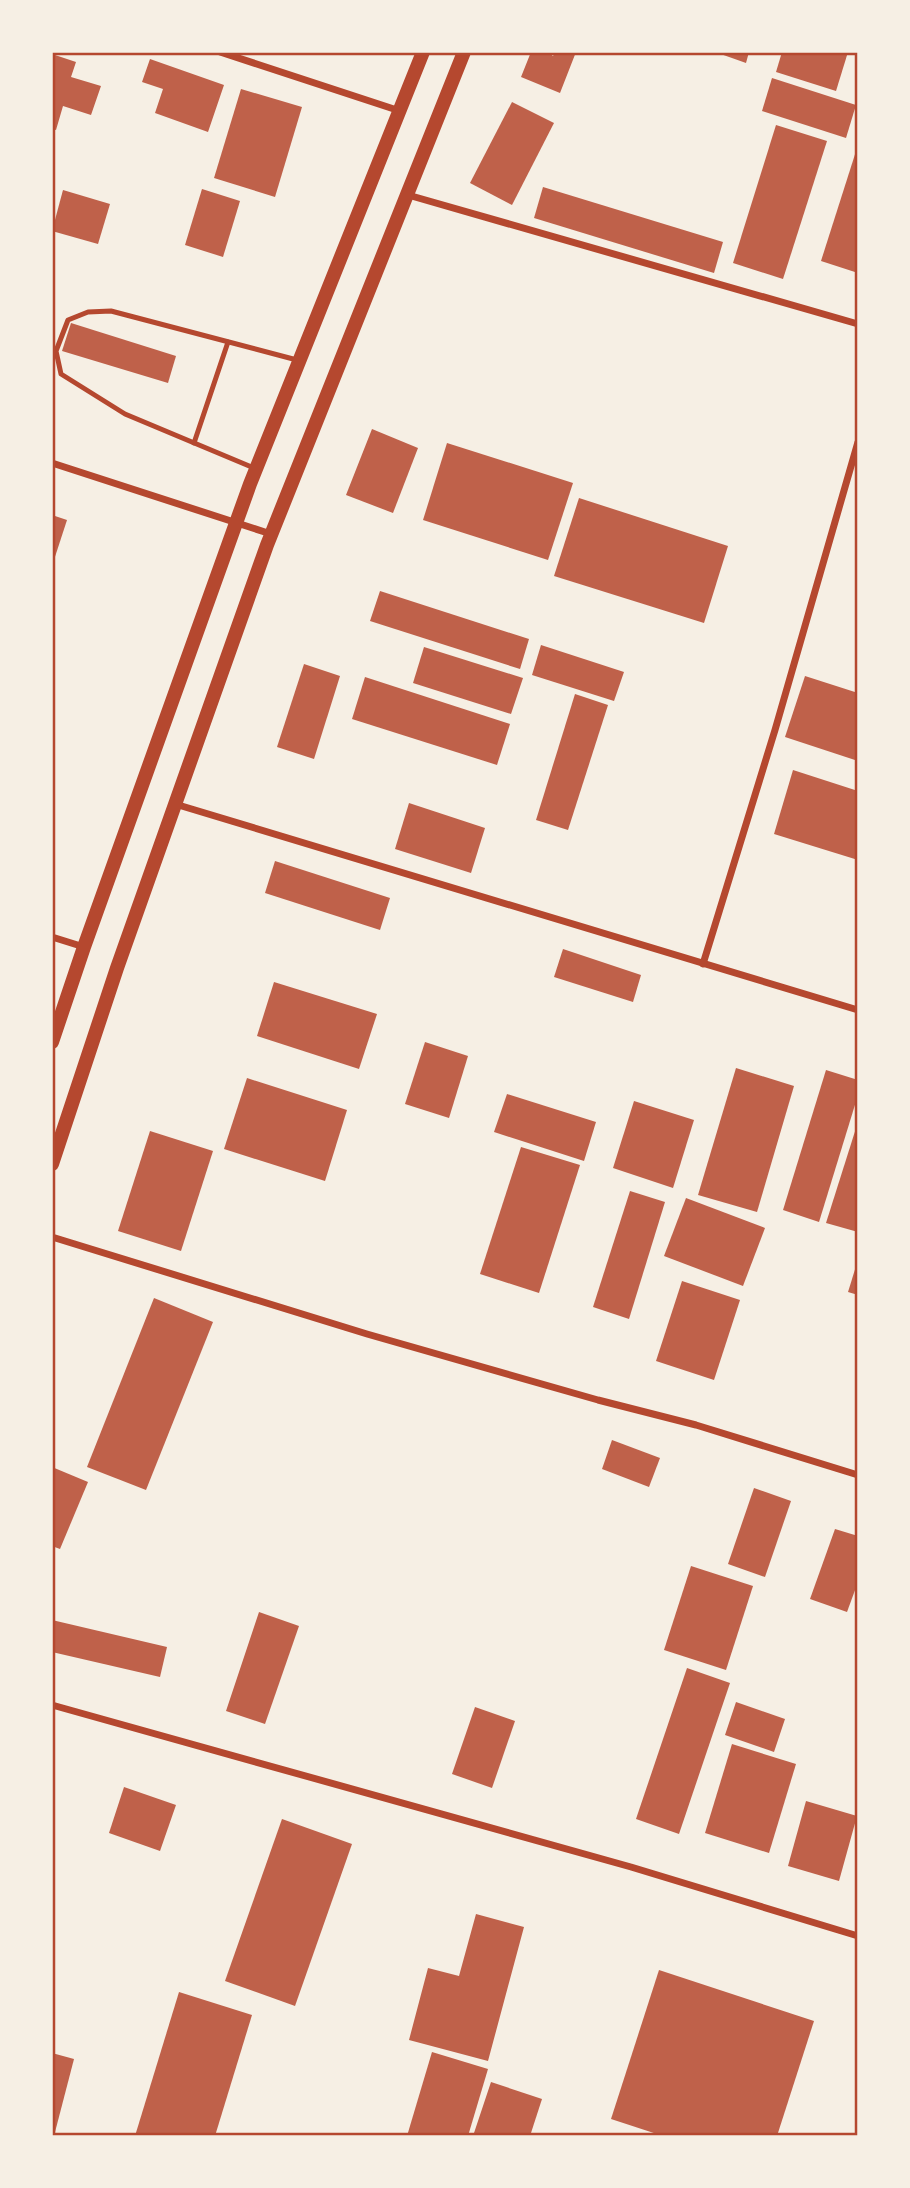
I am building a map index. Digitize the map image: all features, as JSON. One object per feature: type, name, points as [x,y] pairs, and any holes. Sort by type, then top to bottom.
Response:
[{"type":"main road","points":[[52,1042],[237,522],[424,52]]},
{"type":"main road","points":[[52,1164],[117,968],[271,534],[464,52]]},
{"type":"street","points":[[220,52],[401,111]]},
{"type":"street","points":[[408,195],[858,324]]},
{"type":"street","points":[[703,964],[775,730],[858,442]]},
{"type":"street","points":[[52,463],[271,534]]},
{"type":"street","points":[[175,804],[858,1010]]},
{"type":"street","points":[[52,937],[84,947]]},
{"type":"street","points":[[52,1237],[367,1334],[696,1425],[858,1475]]},
{"type":"street","points":[[52,1705],[618,1863],[858,1936]]},
{"type":"lane","points":[[257,469],[125,414],[61,374],[56,351],[68,320],[88,312],[111,311],[300,361]]},
{"type":"lane","points":[[194,443],[228,342]]},
{"type":"building","points":[[531,52],[548,52],[553,56],[555,52],[576,52],[560,93],[521,77]]},
{"type":"building","points":[[715,52],[749,52],[746,63]]},
{"type":"building","points":[[782,52],[848,52],[836,91],[776,72]]},
{"type":"building","points":[[52,54],[76,62],[71,77],[101,86],[91,115],[63,106],[56,130],[52,129]]},
{"type":"building","points":[[150,59],[224,85],[208,132],[155,113],[163,89],[142,82]]},
{"type":"building","points":[[772,78],[856,105],[846,138],[762,111]]},
{"type":"building","points":[[241,89],[302,107],[275,197],[214,178]]},
{"type":"building","points":[[512,102],[554,123],[512,205],[470,183]]},
{"type":"building","points":[[776,125],[827,141],[783,279],[733,263]]},
{"type":"building","points":[[858,148],[858,273],[821,261]]},
{"type":"building","points":[[543,187],[723,242],[714,273],[534,218]]},
{"type":"building","points":[[202,189],[240,201],[223,257],[185,245]]},
{"type":"building","points":[[63,190],[110,204],[98,244],[52,231]]},
{"type":"building","points":[[71,323],[176,356],[168,383],[62,351]]},
{"type":"building","points":[[372,429],[418,448],[393,513],[346,495]]},
{"type":"building","points":[[447,443],[573,483],[548,560],[423,520]]},
{"type":"building","points":[[579,498],[728,546],[704,623],[554,576]]},
{"type":"building","points":[[52,515],[67,520],[53,563],[52,563]]},
{"type":"building","points":[[380,591],[529,639],[520,669],[370,621]]},
{"type":"building","points":[[541,645],[624,672],[614,701],[532,675]]},
{"type":"building","points":[[424,647],[523,678],[511,714],[413,683]]},
{"type":"building","points":[[304,664],[340,676],[314,759],[277,747]]},
{"type":"building","points":[[805,676],[858,693],[858,761],[785,737]]},
{"type":"building","points":[[365,677],[510,724],[497,765],[352,719]]},
{"type":"building","points":[[575,694],[608,705],[568,830],[536,820]]},
{"type":"building","points":[[793,770],[858,791],[858,860],[774,834]]},
{"type":"building","points":[[409,803],[485,828],[471,873],[395,849]]},
{"type":"building","points":[[275,861],[390,898],[380,930],[265,893]]},
{"type":"building","points":[[563,949],[641,975],[633,1002],[554,977]]},
{"type":"building","points":[[274,982],[377,1014],[359,1069],[257,1036]]},
{"type":"building","points":[[425,1042],[468,1056],[449,1118],[405,1104]]},
{"type":"building","points":[[736,1068],[794,1086],[757,1212],[698,1195]]},
{"type":"building","points":[[826,1070],[858,1080],[858,1095],[819,1222],[783,1210]]},
{"type":"building","points":[[247,1078],[347,1110],[325,1181],[224,1149]]},
{"type":"building","points":[[507,1094],[596,1122],[584,1161],[494,1132]]},
{"type":"building","points":[[634,1101],[694,1120],[673,1188],[613,1168]]},
{"type":"building","points":[[858,1125],[858,1232],[826,1223]]},
{"type":"building","points":[[150,1131],[213,1151],[181,1251],[118,1231]]},
{"type":"building","points":[[521,1147],[580,1165],[539,1293],[480,1274]]},
{"type":"building","points":[[630,1191],[665,1202],[629,1319],[593,1307]]},
{"type":"building","points":[[686,1198],[765,1228],[743,1286],[664,1256]]},
{"type":"building","points":[[858,1263],[858,1295],[848,1292]]},
{"type":"building","points":[[682,1281],[740,1300],[714,1380],[656,1361]]},
{"type":"building","points":[[154,1298],[213,1322],[146,1490],[87,1467]]},
{"type":"building","points":[[612,1440],[660,1458],[649,1487],[602,1469]]},
{"type":"building","points":[[52,1467],[88,1482],[60,1549],[52,1546]]},
{"type":"building","points":[[754,1488],[791,1501],[765,1577],[728,1564]]},
{"type":"building","points":[[835,1529],[858,1536],[858,1582],[847,1612],[810,1599]]},
{"type":"building","points":[[691,1566],[753,1586],[726,1670],[664,1650]]},
{"type":"building","points":[[259,1612],[299,1626],[265,1724],[226,1711]]},
{"type":"building","points":[[52,1620],[167,1647],[160,1677],[52,1652]]},
{"type":"building","points":[[687,1668],[730,1683],[679,1834],[636,1819]]},
{"type":"building","points":[[736,1702],[785,1719],[774,1752],[725,1735]]},
{"type":"building","points":[[475,1707],[515,1721],[492,1788],[452,1774]]},
{"type":"building","points":[[732,1744],[796,1764],[769,1853],[705,1833]]},
{"type":"building","points":[[124,1787],[176,1805],[160,1851],[109,1833]]},
{"type":"building","points":[[806,1801],[857,1816],[839,1881],[788,1866]]},
{"type":"building","points":[[282,1819],[352,1844],[295,2006],[225,1981]]},
{"type":"building","points":[[476,1914],[524,1927],[488,2061],[409,2040],[428,1968],[459,1976]]},
{"type":"building","points":[[659,1970],[814,2021],[777,2136],[663,2136],[611,2119]]},
{"type":"building","points":[[179,1992],[252,2015],[215,2136],[135,2136]]},
{"type":"building","points":[[432,2052],[488,2069],[468,2136],[407,2136]]},
{"type":"building","points":[[52,2053],[74,2059],[54,2136],[52,2136]]},
{"type":"building","points":[[491,2082],[542,2099],[530,2136],[473,2136]]}]
